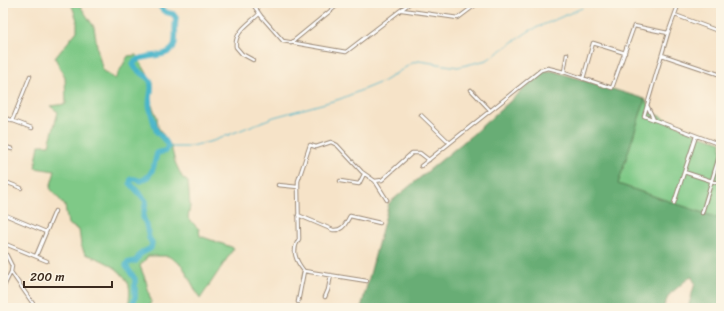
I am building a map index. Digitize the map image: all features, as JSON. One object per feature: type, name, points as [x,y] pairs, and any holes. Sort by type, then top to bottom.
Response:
[{"type":"street","points":[[252,3],[259,14],[283,41],[346,52],[410,3]]},
{"type":"street","points":[[291,43],[340,3]]},
{"type":"street","points":[[402,10],[458,18],[478,3]]},
{"type":"street","points":[[679,3],[668,34],[644,116],[721,145]]},
{"type":"street","points":[[253,60],[239,51],[235,42],[237,35],[259,14]]},
{"type":"street","points":[[675,15],[721,32]]},
{"type":"street","points":[[421,166],[541,70],[548,68],[564,72],[612,88],[634,26],[668,34]]},
{"type":"street","points":[[583,79],[593,43],[625,52]]},
{"type":"street","points":[[564,72],[567,54]]},
{"type":"street","points":[[662,55],[721,75]]},
{"type":"street","points":[[12,121],[30,76]]},
{"type":"street","points":[[471,90],[490,110]]},
{"type":"street","points":[[647,104],[654,120]]},
{"type":"street","points":[[421,115],[450,143]]},
{"type":"street","points":[[3,117],[32,128]]},
{"type":"street","points":[[674,203],[696,136]]},
{"type":"street","points":[[367,281],[304,271],[296,262],[294,250],[299,239],[298,181],[310,145],[316,147],[331,142],[337,145],[364,174],[375,181],[387,200]]},
{"type":"street","points":[[3,146],[12,149]]},
{"type":"street","points":[[702,213],[721,150]]},
{"type":"street","points":[[375,181],[382,180],[412,153],[420,153],[429,160]]},
{"type":"street","points":[[684,172],[721,184]]},
{"type":"street","points":[[340,181],[359,184],[364,174]]},
{"type":"street","points":[[3,180],[21,188]]},
{"type":"street","points":[[278,185],[298,187]]},
{"type":"street","points":[[36,256],[56,211]]},
{"type":"street","points":[[3,214],[46,232]]},
{"type":"street","points":[[298,215],[333,230],[339,230],[343,227],[350,216],[380,223]]},
{"type":"street","points":[[3,243],[48,261]]},
{"type":"street","points":[[3,248],[12,266],[11,272],[4,281],[3,288]]},
{"type":"street","points":[[298,302],[304,271]]},
{"type":"street","points":[[11,272],[36,308]]},
{"type":"street","points":[[325,297],[331,275]]},
{"type":"green space","points":[[71,3],[82,3],[81,7],[94,27],[103,71],[115,79],[128,56],[136,55],[153,83],[151,103],[157,117],[158,127],[171,146],[175,162],[182,177],[188,182],[190,206],[188,218],[199,229],[200,236],[234,248],[200,299],[182,265],[168,256],[148,256],[140,266],[146,281],[151,302],[148,308],[128,308],[130,295],[128,283],[125,277],[110,264],[85,254],[81,245],[79,230],[68,224],[65,206],[50,188],[55,171],[35,168],[39,145],[49,145],[58,112],[50,106],[66,104],[65,77],[55,58],[77,31],[77,20]]},
{"type":"green space","points":[[544,71],[553,71],[645,99],[618,184],[721,219],[721,308],[688,308],[695,283],[691,276],[669,295],[663,308],[361,308],[389,203],[472,135]]},
{"type":"green space","points":[[645,99],[655,114],[696,134],[721,142],[721,219],[618,184]]},
{"type":"waterway","points":[[132,308],[135,297],[135,279],[126,266],[127,263],[136,261],[140,254],[151,248],[152,243],[143,217],[146,201],[130,183],[131,179],[141,181],[145,179],[151,173],[157,153],[165,151],[168,147],[165,140],[156,131],[149,106],[151,87],[150,81],[146,76],[137,70],[133,64],[142,58],[166,53],[174,46],[176,18],[173,14],[162,10],[160,3]]},
{"type":"waterway","points":[[168,147],[187,147],[213,141],[274,117],[340,99],[384,81],[414,62],[419,61],[458,67],[487,60],[529,31],[582,8]]}]
